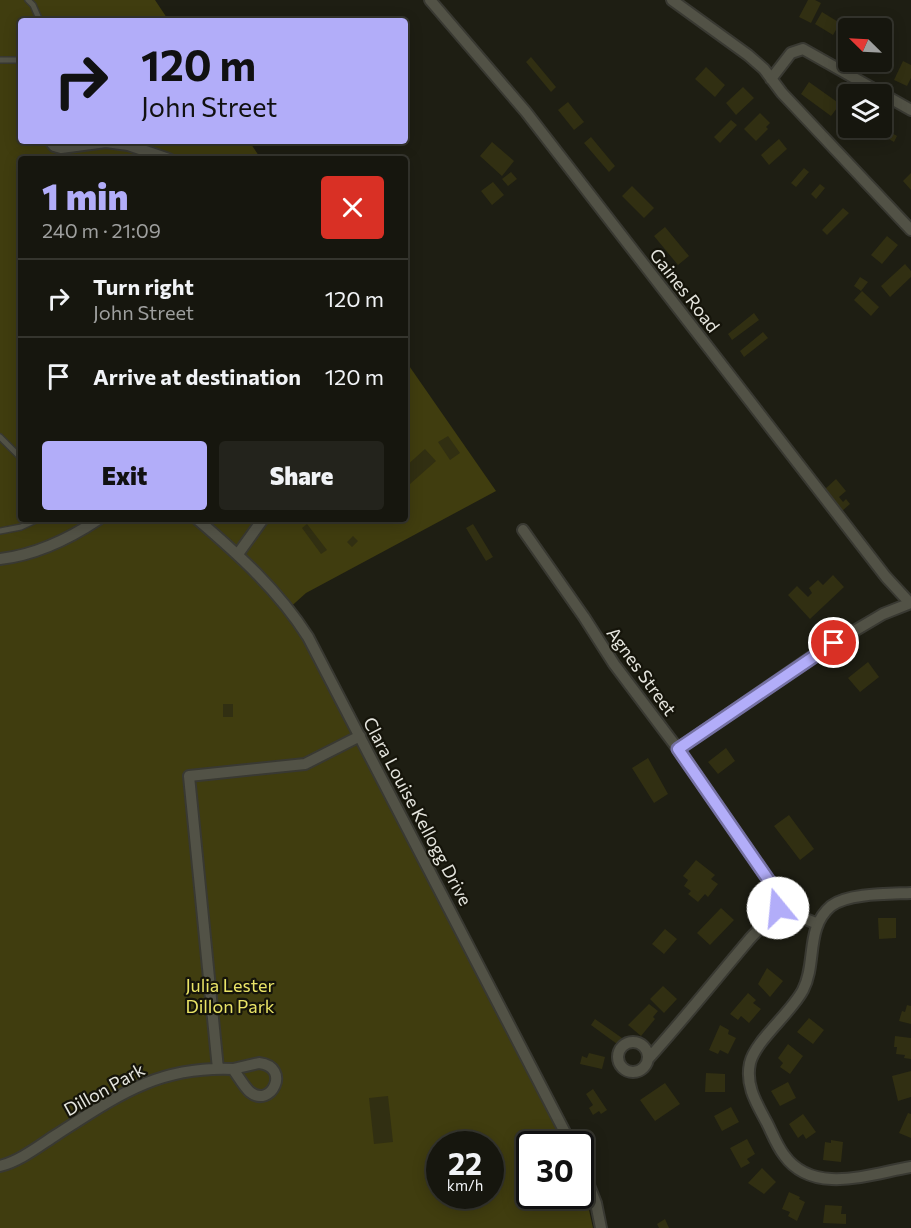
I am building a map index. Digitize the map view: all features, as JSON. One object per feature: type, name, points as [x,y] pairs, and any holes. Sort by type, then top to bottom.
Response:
[{"type":"street","name":"Gaines Road","points":[[430,0],[526,112],[886,576],[911,603]]},
{"type":"street","points":[[672,0],[721,34],[764,69],[789,102],[911,230]]},
{"type":"street","points":[[771,79],[791,53],[803,49],[911,110]]},
{"type":"street","points":[[53,144],[61,148],[96,144]]},
{"type":"street","points":[[121,144],[160,156]]},
{"type":"street","points":[[0,559],[39,550],[72,537],[94,522]]},
{"type":"street","name":"Clara Louise Kellogg Drive","points":[[201,522],[238,554],[290,610],[308,637],[564,1131]]},
{"type":"street","points":[[238,554],[261,522]]},
{"type":"street","name":"Agnes Street","points":[[523,530],[614,664],[678,749],[772,885],[780,902],[778,908]]},
{"type":"street","points":[[678,749],[817,653],[868,622],[911,603]]},
{"type":"street","points":[[218,1069],[189,776],[305,764],[360,736]]},
{"type":"street","points":[[911,892],[852,898],[838,902],[824,913],[812,942],[810,974],[803,991],[756,1050],[750,1063],[749,1079],[753,1098],[784,1155],[793,1165],[809,1175],[832,1180],[911,1167]]},
{"type":"street","points":[[649,1058],[778,908],[818,924]]},
{"type":"street","name":"Dillon Park","points":[[0,1166],[27,1153],[128,1090],[156,1078],[207,1068],[232,1070]]},
{"type":"street","points":[[594,1198],[601,1228]]},
{"type":"lane","points":[[28,0],[39,18]]},
{"type":"lane","points":[[0,58],[18,60]]},
{"type":"lane","points":[[0,437],[18,455]]},
{"type":"lane","points":[[0,531],[21,527],[32,522]]},
{"type":"green space","name":"Julia Lester Dillon Park","points":[[0,0],[155,0],[167,18],[18,18],[18,144],[251,144],[259,156],[18,156],[18,522],[408,522],[408,364],[496,491],[306,593],[286,611],[307,642],[559,1131],[516,1131],[516,1209],[589,1209],[593,1228],[0,1228]]},
{"type":"building","points":[[808,0],[821,3],[811,23],[799,17]]},
{"type":"building","points":[[822,12],[838,22],[838,26],[833,35],[815,24]]},
{"type":"building","points":[[531,57],[556,87],[551,92],[526,62]]},
{"type":"building","points":[[903,61],[911,65],[911,78],[907,86],[894,80]]},
{"type":"building","points":[[706,67],[725,85],[715,97],[695,79]]},
{"type":"building","points":[[809,82],[838,103],[838,107],[831,116],[801,94]]},
{"type":"building","points":[[743,87],[754,98],[736,115],[726,103]]},
{"type":"building","points":[[568,102],[584,122],[574,130],[558,110]]},
{"type":"building","points":[[760,113],[770,123],[766,127],[768,129],[756,141],[744,129]]},
{"type":"building","points":[[731,120],[737,125],[720,143],[714,137]]},
{"type":"building","points":[[892,133],[897,136],[894,142],[887,138],[892,138]]},
{"type":"building","points":[[591,137],[615,166],[609,172],[584,143]]},
{"type":"building","points":[[779,139],[787,149],[769,165],[761,155]]},
{"type":"building","points":[[492,142],[514,161],[502,176],[480,156]]},
{"type":"building","points":[[804,168],[809,172],[796,187],[791,183]]},
{"type":"building","points":[[511,172],[517,179],[508,186],[502,179]]},
{"type":"building","points":[[911,173],[911,190],[903,181]]},
{"type":"building","points":[[493,182],[504,195],[492,205],[481,191]]},
{"type":"building","points":[[820,184],[825,188],[816,199],[811,194]]},
{"type":"building","points":[[632,186],[654,208],[644,218],[622,196]]},
{"type":"building","points":[[843,208],[849,213],[827,235],[822,230]]},
{"type":"building","points":[[665,227],[689,256],[678,265],[654,236]]},
{"type":"building","points":[[887,236],[898,245],[882,264],[871,255]]},
{"type":"building","points":[[905,264],[911,271],[911,277],[890,297],[881,286]]},
{"type":"building","points":[[860,277],[868,282],[861,291],[854,286]]},
{"type":"building","points":[[862,291],[879,307],[871,316],[854,300]]},
{"type":"building","points":[[754,313],[759,320],[732,340],[728,334]]},
{"type":"building","points":[[763,332],[768,338],[744,357],[740,351]]},
{"type":"building","points":[[448,436],[460,453],[450,460],[438,442]]},
{"type":"building","points":[[425,449],[436,461],[410,484],[408,464]]},
{"type":"building","points":[[836,479],[846,491],[839,497],[843,502],[846,499],[850,504],[842,511],[824,490]]},
{"type":"building","points":[[307,524],[327,550],[321,554],[302,528]]},
{"type":"building","points":[[473,524],[493,557],[486,561],[466,528]]},
{"type":"building","points":[[353,536],[358,541],[352,547],[347,542]]},
{"type":"building","points":[[833,575],[844,587],[810,619],[788,595],[797,586],[808,597],[812,593],[809,588],[818,580],[823,585]]},
{"type":"building","points":[[868,662],[879,677],[860,692],[848,678]]},
{"type":"building","points":[[223,704],[233,704],[233,717],[223,717]]},
{"type":"building","points":[[726,748],[735,761],[718,774],[708,762]]},
{"type":"building","points":[[648,758],[668,794],[654,803],[632,768]]},
{"type":"building","points":[[789,815],[814,849],[800,860],[774,826]]},
{"type":"building","points":[[696,860],[715,875],[711,879],[718,884],[708,897],[705,894],[698,902],[688,894],[691,891],[684,886],[688,880],[683,876]]},
{"type":"building","points":[[721,908],[734,920],[710,945],[697,933]]},
{"type":"building","points":[[878,918],[896,918],[896,938],[879,939]]},
{"type":"building","points":[[665,929],[677,939],[664,954],[652,944]]},
{"type":"building","points":[[767,968],[783,981],[770,997],[758,984]]},
{"type":"building","points":[[663,986],[677,999],[664,1013],[650,999]]},
{"type":"building","points":[[748,993],[756,1000],[753,1003],[761,1009],[749,1023],[741,1016],[738,1020],[730,1014]]},
{"type":"building","points":[[649,1004],[658,1011],[653,1017],[655,1019],[641,1036],[628,1025]]},
{"type":"building","points":[[907,1005],[911,1006],[911,1024],[899,1021]]},
{"type":"building","points":[[809,1018],[824,1030],[813,1044],[797,1032]]},
{"type":"building","points":[[595,1019],[622,1038],[617,1044],[591,1025]]},
{"type":"building","points":[[720,1025],[729,1030],[728,1034],[736,1038],[728,1054],[720,1050],[718,1054],[709,1050]]},
{"type":"building","points":[[895,1036],[911,1038],[911,1059],[904,1058],[905,1055],[896,1054]]},
{"type":"building","points":[[788,1044],[803,1056],[790,1074],[780,1067],[783,1063],[778,1058]]},
{"type":"building","points":[[589,1053],[605,1057],[602,1069],[580,1064],[582,1056],[587,1058]]},
{"type":"building","points":[[911,1071],[911,1097],[898,1101],[892,1076]]},
{"type":"building","points":[[706,1073],[725,1074],[725,1092],[705,1092]]},
{"type":"building","points":[[788,1082],[796,1098],[780,1106],[771,1091]]},
{"type":"building","points":[[665,1083],[680,1104],[655,1121],[640,1100]]},
{"type":"building","points":[[593,1089],[607,1110],[601,1114],[599,1111],[593,1115],[589,1108],[593,1105],[586,1094]]},
{"type":"building","points":[[388,1096],[393,1142],[374,1144],[369,1098]]},
{"type":"building","points":[[731,1107],[739,1122],[722,1131],[714,1116]]},
{"type":"building","points":[[908,1113],[911,1114],[911,1138],[899,1133]]},
{"type":"building","points":[[803,1114],[816,1132],[806,1139],[803,1134],[798,1138],[789,1124]]},
{"type":"building","points":[[747,1139],[755,1154],[747,1159],[750,1163],[741,1168],[730,1148]]},
{"type":"building","points":[[831,1140],[843,1142],[841,1162],[823,1160],[825,1142],[831,1143]]},
{"type":"building","points":[[762,1168],[776,1182],[764,1194],[748,1183]]},
{"type":"building","points":[[789,1192],[805,1202],[797,1221],[788,1216],[790,1212],[782,1209]]},
{"type":"building","points":[[825,1205],[842,1206],[841,1214],[846,1214],[846,1224],[823,1223]]},
{"type":"building","points":[[665,1219],[669,1228],[659,1228],[657,1224]]},
{"type":"route","points":[[778,908],[780,902],[777,892],[678,749],[834,643]]}]
